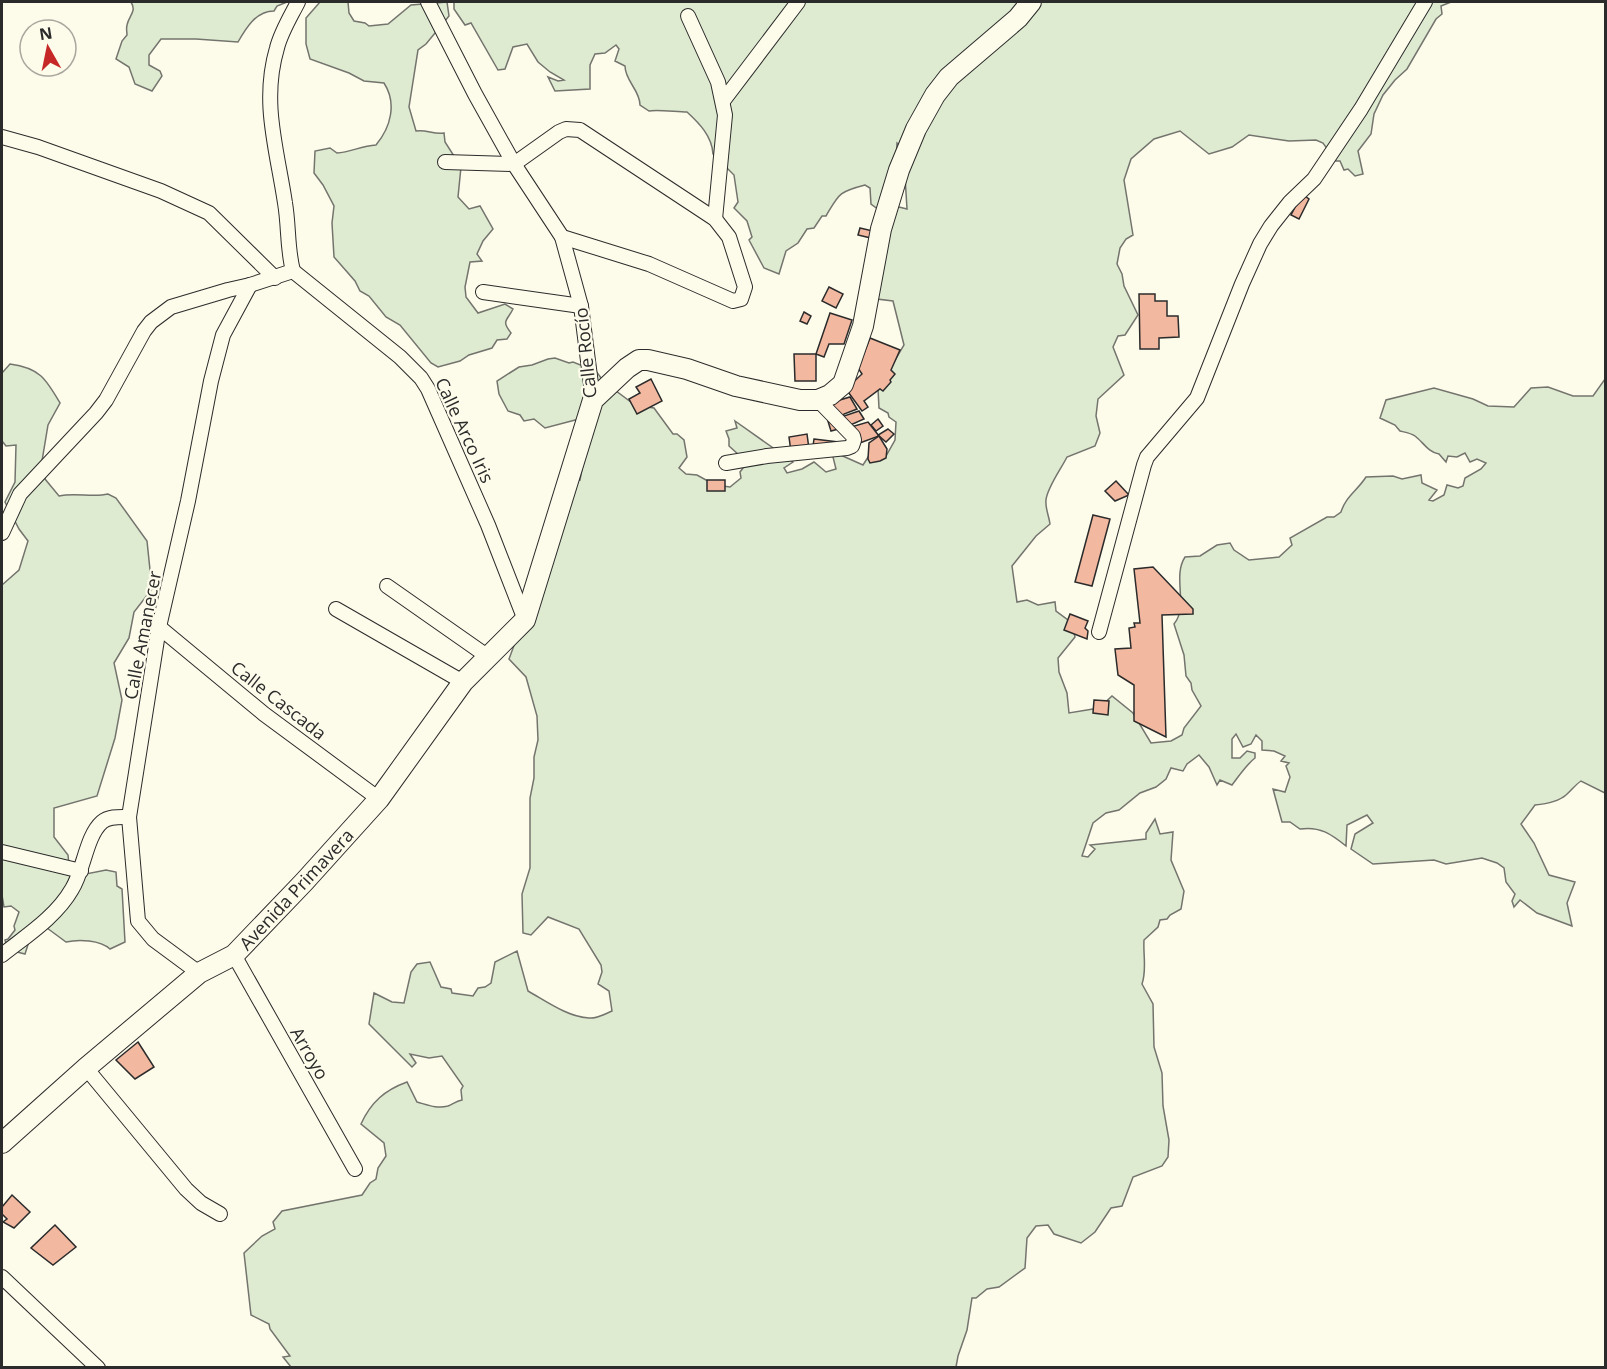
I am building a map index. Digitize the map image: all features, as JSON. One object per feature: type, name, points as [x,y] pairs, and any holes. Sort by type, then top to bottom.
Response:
[{"type":"street","points":[[2,533],[20,494],[106,400],[151,322],[171,307],[184,302],[275,278],[293,271],[288,250],[288,219],[268,104],[270,77],[277,47],[297,2]]},
{"type":"street","name":"Calle Rocío","points":[[428,2],[514,164],[562,237],[581,306],[593,400],[525,620]]},
{"type":"street","points":[[723,101],[798,2]]},
{"type":"street","points":[[593,400],[639,360],[648,360],[800,400],[818,400],[830,395],[843,384],[863,326],[881,229],[899,170],[916,129],[935,95],[950,77],[1018,18],[1031,2]]},
{"type":"street","points":[[1099,632],[1147,457],[1197,398],[1260,244],[1290,202],[1314,179],[1361,109],[1425,2]]},
{"type":"street","points":[[687,16],[718,82],[725,115],[715,219]]},
{"type":"street","points":[[445,162],[514,164],[559,132],[566,129],[580,130],[715,219],[729,237],[746,287],[741,299],[733,301],[649,264],[562,237]]},
{"type":"street","points":[[2,137],[38,147],[161,191],[209,213],[275,278]]},
{"type":"street","name":"Calle Arco Iris","points":[[293,271],[400,357],[421,378],[428,389],[488,525],[525,620]]},
{"type":"street","name":"Calle Amanecer","points":[[199,973],[153,939],[138,921],[129,817],[159,627],[188,501],[218,353],[223,335],[250,285]]},
{"type":"street","points":[[483,292],[581,306]]},
{"type":"street","points":[[726,463],[852,446],[853,436],[818,400]]},
{"type":"street","points":[[387,586],[487,656]]},
{"type":"street","points":[[336,609],[463,682]]},
{"type":"street","name":"Avenida Primavera","points":[[2,1143],[86,1068],[199,973],[234,955],[379,799],[463,682],[525,620]]},
{"type":"street","name":"Calle Cascada","points":[[159,627],[264,714],[379,799]]},
{"type":"street","points":[[2,956],[56,911],[72,890],[81,871],[91,839],[100,824],[112,818],[129,817]]},
{"type":"street","points":[[2,852],[81,871]]},
{"type":"street","name":"Arroyo","points":[[234,955],[355,1169]]},
{"type":"street","points":[[86,1068],[186,1189],[201,1203],[220,1214]]},
{"type":"street","points":[[2,1277],[98,1368]]},
{"type":"green space","points":[[131,2],[287,2],[277,6],[274,11],[257,17],[238,42],[161,39],[149,55],[149,65],[160,71],[162,76],[152,91],[135,84],[129,67],[116,59],[122,41],[127,35],[127,25],[133,11]]},
{"type":"green space","points":[[320,2],[348,2],[349,13],[354,21],[369,26],[388,24],[411,5],[447,2],[449,16],[426,44],[418,50],[409,107],[416,131],[444,133],[445,142],[461,167],[458,197],[469,209],[480,206],[493,229],[483,241],[477,254],[482,261],[470,262],[465,287],[466,297],[478,313],[505,304],[513,309],[506,323],[511,333],[507,339],[497,340],[492,348],[438,367],[431,363],[400,325],[386,317],[369,296],[360,291],[355,281],[334,257],[332,223],[334,206],[314,173],[315,151],[330,148],[337,153],[376,145],[389,123],[391,107],[384,83],[364,81],[310,59],[306,44],[306,18]]},
{"type":"green space","points":[[454,2],[1451,2],[1441,6],[1442,14],[1436,19],[1407,69],[1383,95],[1374,114],[1371,134],[1358,151],[1363,174],[1355,176],[1348,169],[1344,170],[1340,161],[1336,161],[1323,143],[1316,140],[1289,141],[1249,135],[1232,147],[1209,154],[1180,131],[1154,139],[1131,159],[1124,180],[1133,235],[1126,239],[1120,248],[1117,264],[1124,286],[1138,315],[1125,335],[1118,336],[1113,347],[1124,375],[1098,399],[1096,416],[1100,433],[1095,446],[1067,457],[1052,484],[1046,503],[1050,524],[1036,536],[1012,566],[1017,602],[1027,600],[1038,605],[1055,602],[1056,611],[1072,623],[1075,637],[1058,658],[1059,672],[1067,693],[1069,713],[1099,708],[1112,696],[1133,713],[1151,743],[1171,741],[1182,735],[1184,728],[1201,706],[1186,676],[1184,655],[1174,624],[1180,609],[1180,573],[1185,557],[1200,556],[1217,545],[1230,543],[1234,550],[1249,560],[1279,557],[1292,545],[1290,538],[1327,517],[1334,517],[1341,512],[1366,477],[1393,476],[1402,479],[1421,475],[1422,483],[1437,490],[1429,500],[1433,501],[1444,495],[1447,485],[1458,488],[1463,486],[1465,478],[1481,469],[1486,463],[1477,459],[1470,462],[1465,453],[1457,457],[1448,456],[1446,462],[1415,436],[1400,431],[1395,425],[1380,418],[1386,400],[1434,388],[1473,399],[1488,406],[1514,407],[1531,388],[1548,387],[1573,396],[1593,396],[1605,379],[1605,793],[1581,781],[1559,799],[1535,805],[1521,824],[1534,843],[1549,875],[1575,882],[1567,903],[1572,926],[1537,913],[1520,900],[1514,907],[1512,901],[1515,894],[1506,882],[1504,868],[1482,858],[1446,864],[1434,860],[1373,864],[1351,849],[1355,834],[1373,823],[1367,815],[1347,825],[1346,846],[1325,832],[1307,828],[1300,829],[1290,822],[1282,822],[1273,789],[1285,792],[1290,777],[1286,766],[1289,763],[1281,761],[1285,756],[1274,751],[1262,750],[1262,741],[1256,735],[1251,744],[1243,747],[1236,734],[1232,739],[1232,758],[1240,758],[1247,751],[1255,753],[1255,758],[1232,785],[1220,780],[1217,785],[1209,767],[1199,755],[1187,764],[1183,771],[1171,768],[1166,779],[1156,787],[1140,793],[1119,810],[1106,813],[1093,823],[1082,856],[1088,857],[1095,849],[1090,845],[1146,839],[1146,833],[1155,819],[1160,834],[1173,832],[1171,860],[1184,891],[1181,909],[1167,919],[1160,920],[1158,927],[1144,940],[1145,968],[1142,984],[1153,1004],[1154,1047],[1162,1073],[1163,1106],[1169,1140],[1168,1157],[1162,1166],[1133,1177],[1122,1206],[1111,1208],[1095,1232],[1081,1243],[1054,1234],[1048,1225],[1036,1226],[1027,1238],[1025,1268],[999,1287],[987,1289],[976,1298],[972,1298],[967,1330],[956,1367],[291,1367],[283,1357],[290,1356],[270,1329],[269,1324],[251,1315],[244,1253],[262,1236],[275,1229],[273,1222],[282,1211],[362,1195],[370,1183],[376,1179],[378,1168],[386,1156],[384,1143],[361,1124],[374,1103],[385,1093],[407,1082],[417,1102],[440,1107],[462,1100],[463,1086],[442,1056],[429,1058],[410,1054],[416,1063],[412,1067],[369,1024],[374,993],[392,1002],[404,1003],[411,972],[417,964],[430,962],[441,987],[451,989],[452,993],[473,996],[478,988],[491,983],[495,962],[517,951],[528,991],[557,1008],[581,1017],[595,1018],[612,1011],[609,991],[598,984],[602,972],[601,965],[579,929],[548,917],[531,935],[523,933],[522,894],[530,868],[530,798],[538,740],[537,716],[526,677],[509,659],[575,481],[580,480],[583,464],[579,419],[545,428],[534,419],[524,421],[520,415],[508,411],[499,394],[497,381],[519,367],[555,358],[596,371],[604,382],[635,405],[654,408],[673,434],[677,434],[684,440],[687,457],[679,468],[686,474],[697,475],[715,485],[730,487],[741,478],[740,472],[743,468],[740,456],[729,446],[726,431],[737,428],[735,421],[793,462],[784,468],[787,473],[802,469],[814,462],[826,472],[836,469],[833,457],[836,453],[863,465],[872,451],[886,456],[895,440],[896,422],[889,417],[888,413],[879,408],[878,389],[904,345],[893,301],[877,299],[892,201],[899,207],[907,209],[905,176],[907,151],[897,143],[895,181],[879,210],[871,204],[870,188],[865,185],[844,192],[837,198],[826,216],[822,216],[814,228],[807,229],[798,243],[786,251],[779,274],[764,268],[749,240],[752,237],[747,221],[734,208],[738,202],[734,175],[713,154],[704,130],[687,112],[649,111],[640,105],[625,66],[615,61],[619,49],[616,45],[605,53],[595,54],[590,65],[590,89],[555,91],[548,77],[558,81],[564,80],[538,62],[527,44],[513,47],[505,69],[498,70],[471,23],[465,25],[454,9]]},
{"type":"green space","points":[[10,364],[28,368],[41,376],[51,387],[60,403],[48,425],[42,461],[47,467],[45,479],[59,496],[108,494],[116,498],[147,541],[152,589],[134,612],[129,638],[114,663],[122,700],[115,738],[97,796],[54,808],[54,837],[68,855],[69,865],[81,875],[106,870],[116,872],[117,886],[122,889],[125,942],[110,949],[89,941],[66,942],[47,928],[31,935],[25,954],[10,948],[5,940],[15,930],[14,926],[19,912],[11,906],[4,907],[2,895],[2,585],[19,570],[28,541],[5,502],[15,482],[16,445],[6,446],[2,441],[2,373]]},
{"type":"building","points":[[1302,194],[1309,199],[1299,219],[1291,215]]},
{"type":"building","points":[[860,228],[877,232],[875,239],[858,235]]},
{"type":"building","points":[[829,287],[843,294],[836,308],[822,301]]},
{"type":"building","points":[[1139,294],[1155,294],[1155,301],[1167,301],[1167,316],[1178,316],[1179,337],[1159,338],[1159,349],[1140,349]]},
{"type":"building","points":[[804,312],[811,316],[807,324],[800,321]]},
{"type":"building","points":[[830,313],[852,320],[844,344],[829,344],[824,357],[816,354]]},
{"type":"building","points":[[870,338],[900,350],[891,370],[895,374],[891,382],[883,391],[880,389],[864,401],[868,407],[862,411],[846,389],[862,374],[858,368]]},
{"type":"building","points":[[794,354],[816,354],[816,381],[795,381]]},
{"type":"building","points":[[651,379],[662,401],[637,414],[629,399],[640,393],[636,387]]},
{"type":"building","points":[[850,397],[857,409],[844,414],[840,422],[842,428],[831,431],[823,405]]},
{"type":"building","points":[[859,411],[864,419],[846,427],[842,420],[844,416]]},
{"type":"building","points":[[878,419],[883,426],[876,431],[871,425]]},
{"type":"building","points":[[868,422],[879,436],[857,444],[851,427]]},
{"type":"building","points":[[888,429],[894,434],[886,442],[878,435]]},
{"type":"building","points":[[807,434],[809,449],[791,452],[789,437]]},
{"type":"building","points":[[879,436],[887,449],[886,458],[870,463],[869,443]]},
{"type":"building","points":[[814,439],[838,442],[837,451],[812,453]]},
{"type":"building","points":[[707,480],[725,480],[725,491],[707,491]]},
{"type":"building","points":[[1116,481],[1129,495],[1115,501],[1105,491]]},
{"type":"building","points":[[1093,515],[1110,519],[1092,586],[1075,582]]},
{"type":"building","points":[[1153,567],[1193,609],[1193,614],[1162,615],[1166,737],[1134,721],[1134,685],[1118,675],[1115,649],[1131,648],[1129,628],[1135,627],[1134,623],[1140,623],[1134,569]]},
{"type":"building","points":[[1070,614],[1088,621],[1085,628],[1088,631],[1087,639],[1064,630]]},
{"type":"building","points":[[1094,700],[1109,701],[1108,715],[1093,713]]},
{"type":"building","points":[[138,1042],[154,1067],[135,1079],[116,1060]]},
{"type":"building","points":[[12,1195],[30,1212],[14,1228],[3,1222],[7,1219],[2,1214],[2,1207]]},
{"type":"building","points":[[55,1225],[76,1247],[53,1265],[31,1248]]}]
